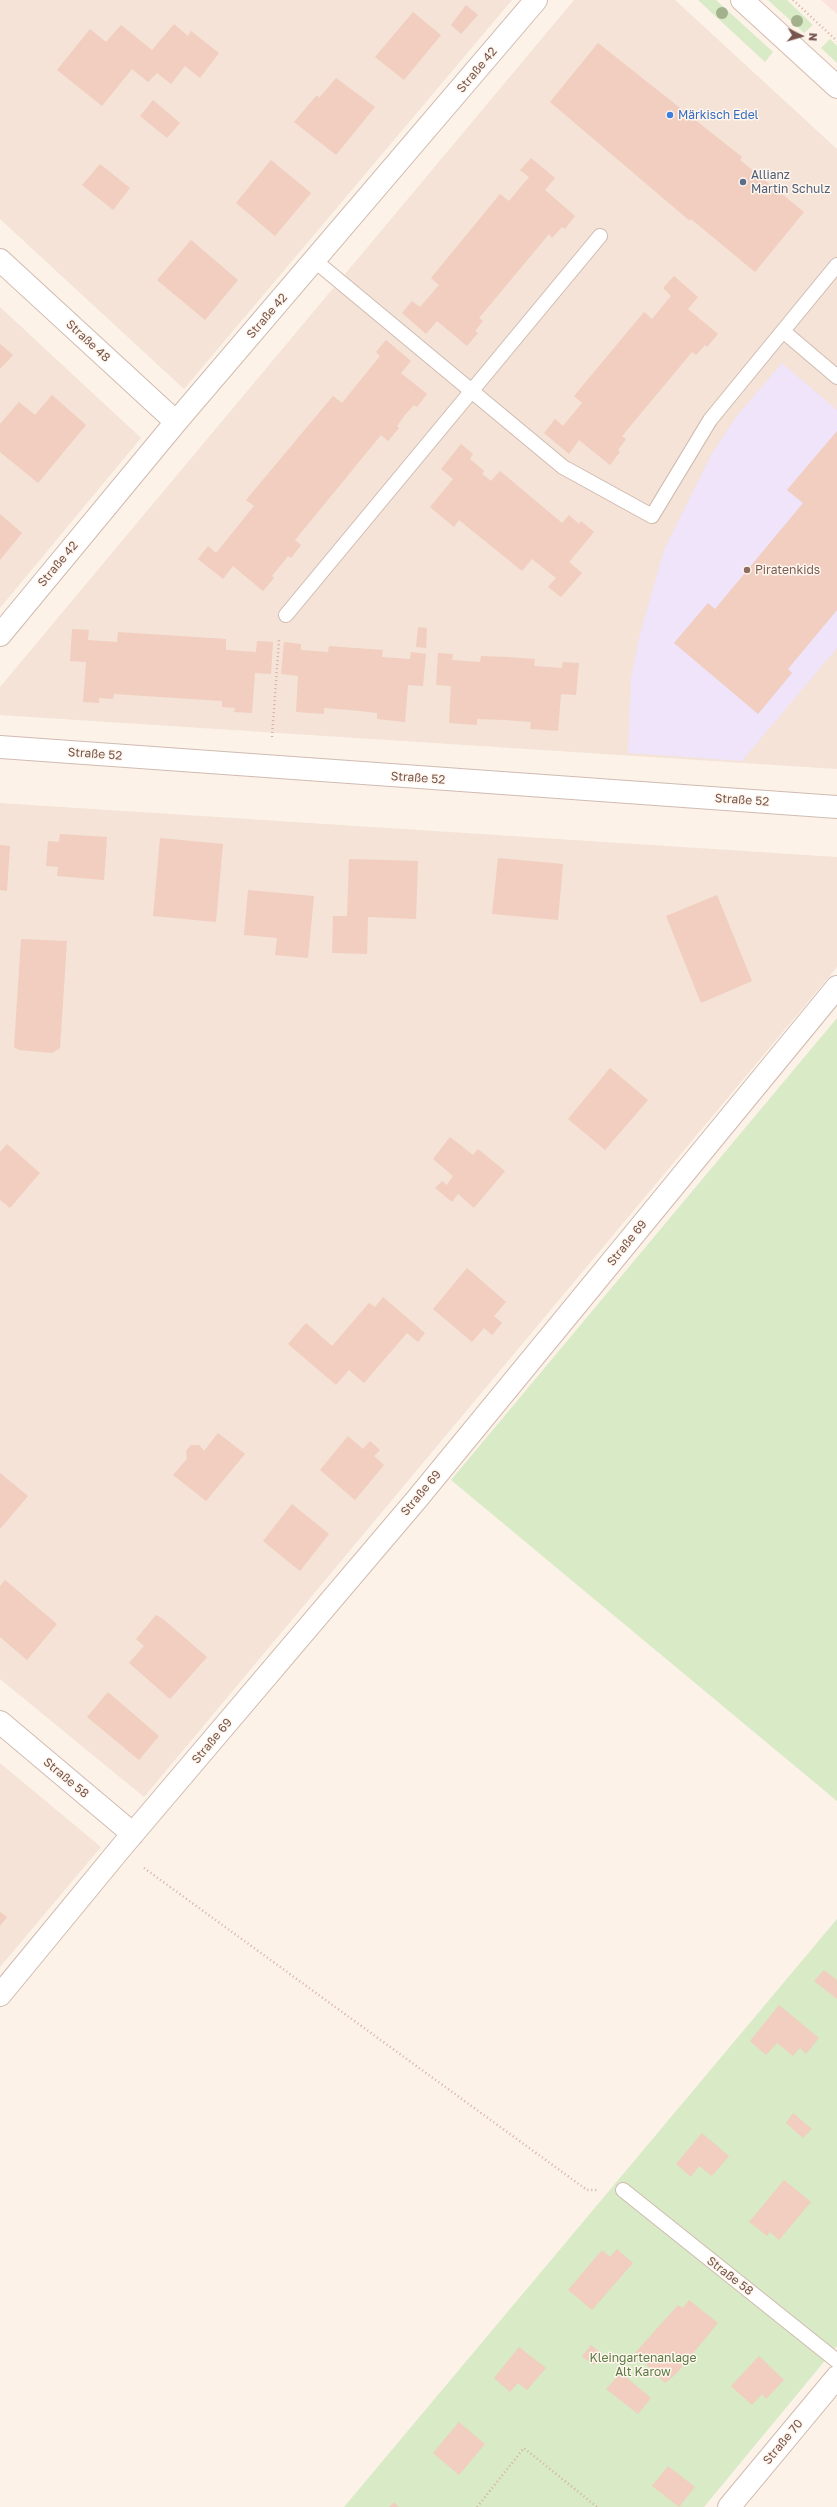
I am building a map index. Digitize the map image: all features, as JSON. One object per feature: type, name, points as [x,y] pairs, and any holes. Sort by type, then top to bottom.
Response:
[{"type":"street","name":"Straße 42","points":[[0,635],[176,422],[536,0]]},
{"type":"street","points":[[742,0],[837,87]]},
{"type":"street","name":"Straße 48","points":[[0,260],[176,422]]},
{"type":"street","name":"Straße 52","points":[[0,747],[837,807]]},
{"type":"street","name":"Straße 69","points":[[0,1995],[127,1842],[417,1499],[837,987]]},
{"type":"street","name":"Straße 58","points":[[0,1722],[127,1842]]},
{"type":"street","name":"Straße 70","points":[[729,2507],[837,2377]]},
{"type":"lane","points":[[286,615],[600,236]]},
{"type":"lane","points":[[314,260],[563,467],[652,516],[710,420],[837,265]]},
{"type":"lane","points":[[783,331],[837,377]]},
{"type":"lane","name":"Straße 58","points":[[623,2190],[837,2361]]},
{"type":"path","points":[[793,0],[837,40]]},
{"type":"path","points":[[270,767],[280,628],[286,615]]},
{"type":"path","points":[[127,1842],[157,1879],[587,2190],[623,2190]]},
{"type":"path","points":[[477,2507],[524,2448],[597,2507]]},
{"type":"shaded area","points":[[0,0],[512,0],[184,389],[0,219]]},
{"type":"shaded area","points":[[574,0],[675,0],[837,149],[837,769],[0,715],[0,687]]},
{"type":"shaded area","points":[[821,0],[837,0],[837,14]]},
{"type":"shaded area","points":[[0,307],[141,438],[0,608]]},
{"type":"shaded area","name":"Piratenkids","points":[[782,363],[837,410],[837,648],[742,761],[628,753],[631,678],[640,634],[664,550],[711,455],[736,417]]},
{"type":"shaded area","points":[[0,803],[837,857],[837,967],[144,1797],[0,1679]]},
{"type":"shaded area","points":[[0,1763],[101,1847],[0,1967]]},
{"type":"green space","points":[[698,0],[716,0],[773,52],[765,62]]},
{"type":"green space","points":[[768,0],[787,0],[813,25],[804,33]]},
{"type":"green space","points":[[830,39],[837,46],[837,63],[821,48]]},
{"type":"green space","points":[[837,1018],[837,1801],[451,1480]]},
{"type":"green space","name":"Kleingartenanlage Alt Karow","points":[[837,1919],[837,2346],[704,2507],[344,2507]]},
{"type":"building","points":[[466,5],[478,15],[461,34],[451,25]]},
{"type":"building","points":[[413,12],[441,35],[404,80],[375,57]]},
{"type":"building","points":[[174,24],[188,36],[191,31],[219,53],[200,78],[185,66],[171,84],[157,73],[148,82],[132,69],[102,106],[57,70],[90,29],[106,42],[121,25],[152,50]]},
{"type":"building","points":[[598,43],[742,157],[740,160],[804,212],[755,272],[691,219],[690,221],[550,102]]},
{"type":"building","points":[[336,78],[375,107],[336,155],[294,122],[317,95],[319,98]]},
{"type":"building","points":[[153,100],[180,123],[167,138],[140,116]]},
{"type":"building","points":[[531,158],[555,178],[545,190],[575,216],[565,229],[562,227],[552,238],[549,234],[479,318],[483,321],[475,331],[478,333],[467,346],[437,321],[426,334],[402,313],[412,301],[420,307],[439,285],[431,278],[500,194],[509,201],[529,177],[520,170]]},
{"type":"building","points":[[271,160],[311,193],[275,236],[236,203]]},
{"type":"building","points":[[100,164],[130,188],[113,210],[82,185]]},
{"type":"building","points":[[191,240],[238,280],[205,320],[157,280]]},
{"type":"building","points":[[674,276],[698,297],[688,309],[718,334],[707,347],[705,345],[696,355],[692,352],[622,436],[626,439],[618,450],[620,452],[610,465],[579,440],[569,454],[544,433],[555,419],[563,426],[582,403],[574,396],[644,312],[652,319],[671,296],[663,288]]},
{"type":"building","points":[[386,340],[411,361],[401,373],[427,394],[417,407],[414,405],[404,416],[397,426],[399,428],[388,441],[381,435],[295,540],[301,545],[291,558],[288,556],[272,576],[274,578],[263,591],[233,566],[223,579],[198,559],[208,546],[216,553],[254,506],[246,500],[333,396],[342,403],[380,356],[376,352]]},
{"type":"building","points":[[0,344],[13,355],[0,369]]},
{"type":"building","points":[[52,395],[86,425],[38,483],[0,452],[0,424],[19,402],[35,415]]},
{"type":"building","points":[[837,431],[837,610],[788,669],[792,673],[758,714],[674,643],[708,603],[715,609],[803,503],[787,490]]},
{"type":"building","points":[[461,444],[473,454],[470,459],[484,471],[482,474],[491,481],[500,471],[562,523],[569,515],[579,524],[581,521],[594,532],[569,562],[582,573],[561,597],[548,587],[556,578],[532,559],[522,571],[459,520],[454,527],[430,507],[453,479],[441,469]]},
{"type":"building","points":[[0,514],[22,533],[0,560]]},
{"type":"building","points":[[418,627],[427,628],[426,648],[416,647]]},
{"type":"building","points":[[72,629],[89,630],[88,640],[117,642],[118,632],[226,639],[226,650],[256,652],[257,641],[273,642],[271,674],[255,673],[252,713],[234,712],[235,708],[222,707],[222,701],[114,694],[113,699],[99,698],[99,703],[83,702],[86,662],[70,661]]},
{"type":"building","points":[[284,642],[301,644],[301,650],[328,652],[329,646],[383,650],[382,657],[410,659],[411,652],[426,654],[423,686],[408,685],[405,722],[377,719],[377,713],[350,710],[324,708],[324,714],[296,712],[298,676],[281,674]]},
{"type":"building","points":[[438,653],[453,654],[452,660],[480,662],[481,656],[535,659],[534,666],[562,668],[563,662],[579,663],[576,695],[561,694],[558,731],[530,729],[531,722],[504,720],[477,719],[477,725],[449,723],[451,686],[436,685]]},
{"type":"building","points":[[60,834],[107,837],[104,880],[57,876],[58,867],[46,866],[48,841],[59,842]]},
{"type":"building","points":[[160,838],[223,844],[216,922],[153,916]]},
{"type":"building","points":[[0,845],[10,846],[7,891],[0,890]]},
{"type":"building","points":[[498,858],[563,864],[558,920],[492,914]]},
{"type":"building","points":[[349,859],[418,861],[416,919],[368,917],[367,954],[332,953],[333,916],[347,916]]},
{"type":"building","points":[[248,890],[314,896],[308,958],[275,955],[277,938],[244,935]]},
{"type":"building","points":[[717,895],[752,981],[701,1003],[666,916]]},
{"type":"building","points":[[21,939],[67,941],[60,1048],[52,1053],[19,1050],[14,1047]]},
{"type":"building","points":[[610,1068],[648,1100],[605,1150],[568,1119]]},
{"type":"building","points":[[450,1137],[473,1155],[478,1149],[505,1171],[474,1208],[458,1194],[452,1202],[435,1188],[442,1181],[447,1185],[453,1176],[433,1159]]},
{"type":"building","points":[[7,1144],[40,1173],[10,1208],[0,1200],[0,1152]]},
{"type":"building","points":[[467,1268],[506,1302],[494,1316],[502,1323],[492,1335],[484,1328],[472,1342],[433,1309]]},
{"type":"building","points":[[383,1297],[425,1333],[418,1342],[407,1333],[364,1383],[349,1370],[336,1385],[288,1344],[306,1323],[332,1346],[369,1303],[375,1307]]},
{"type":"building","points":[[218,1433],[245,1454],[206,1501],[173,1475],[187,1459],[186,1451],[191,1445],[199,1445],[204,1451]]},
{"type":"building","points":[[348,1436],[363,1449],[370,1441],[380,1450],[374,1456],[384,1465],[355,1500],[320,1470]]},
{"type":"building","points":[[0,1473],[28,1496],[0,1529]]},
{"type":"building","points":[[292,1504],[329,1534],[300,1571],[263,1541]]},
{"type":"building","points":[[5,1580],[57,1624],[27,1660],[0,1637],[0,1586]]},
{"type":"building","points":[[156,1615],[163,1619],[207,1657],[170,1699],[129,1663],[144,1646],[136,1639]]},
{"type":"building","points":[[108,1692],[159,1736],[139,1760],[87,1717]]},
{"type":"building","points":[[0,1912],[7,1917],[0,1926]]},
{"type":"building","points":[[824,1970],[837,1980],[837,1999],[814,1981]]},
{"type":"building","points":[[779,2005],[819,2038],[806,2054],[800,2048],[793,2056],[777,2043],[766,2055],[750,2041]]},
{"type":"building","points":[[793,2113],[812,2129],[803,2138],[786,2123]]},
{"type":"building","points":[[702,2133],[729,2156],[712,2176],[699,2166],[691,2177],[676,2164]]},
{"type":"building","points":[[784,2180],[811,2202],[779,2240],[770,2232],[767,2236],[749,2222]]},
{"type":"building","points":[[617,2249],[633,2263],[592,2310],[568,2290],[602,2250],[610,2257]]},
{"type":"building","points":[[689,2300],[718,2323],[676,2374],[665,2383],[635,2353],[678,2305],[683,2308]]},
{"type":"building","points":[[591,2345],[602,2354],[593,2365],[582,2356]]},
{"type":"building","points":[[519,2347],[546,2368],[527,2390],[518,2383],[510,2392],[494,2378]]},
{"type":"building","points":[[759,2356],[784,2380],[766,2399],[762,2394],[752,2405],[731,2386]]},
{"type":"building","points":[[621,2373],[651,2398],[638,2414],[606,2389]]},
{"type":"building","points":[[459,2422],[485,2444],[459,2475],[433,2453]]},
{"type":"building","points":[[668,2466],[695,2487],[679,2507],[652,2486]]},
{"type":"building","points":[[394,2502],[399,2507],[389,2507]]},
{"type":"place","name":"Märkisch Edel","points":[[670,115]]},
{"type":"place","name":"Allianz Martin Schulz","points":[[743,182]]},
{"type":"place","name":"Piratenkids","points":[[747,570]]}]
